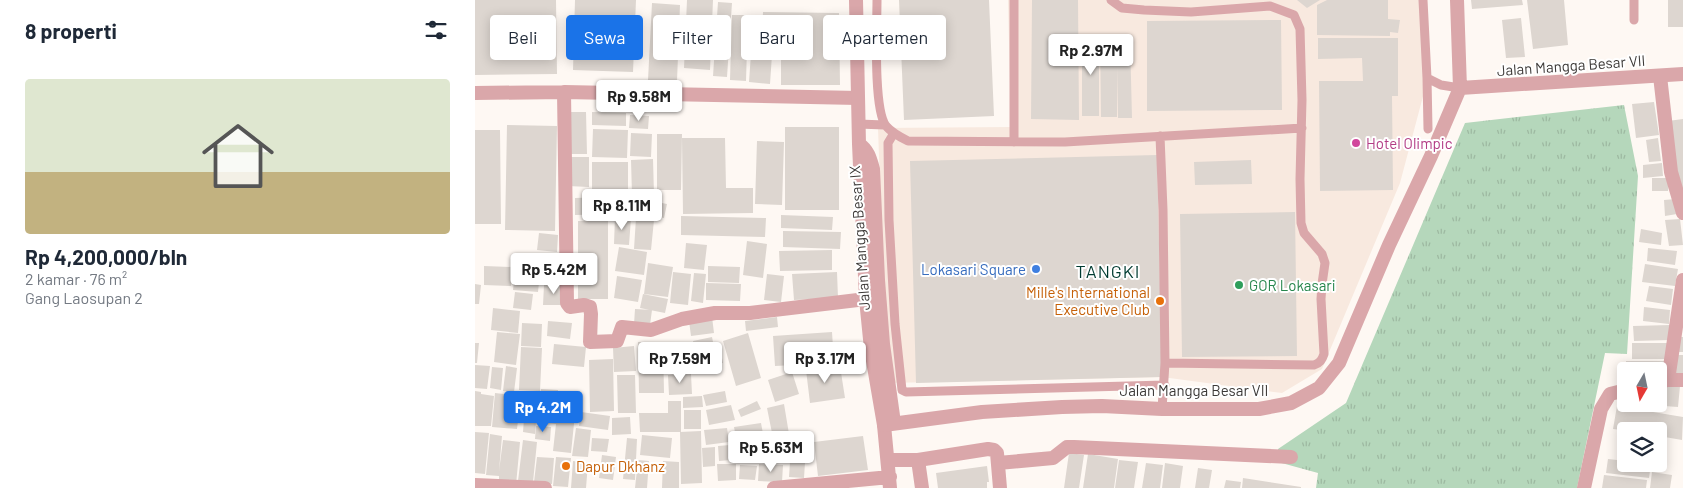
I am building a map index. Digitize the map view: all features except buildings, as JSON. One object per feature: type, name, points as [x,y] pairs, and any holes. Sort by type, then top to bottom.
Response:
[{"type":"street","name":"Jalan Mangga Besar IX","points":[[856,0],[857,98],[866,300],[871,348],[889,424]]},
{"type":"street","name":"Jalan Mangga Besar VII","points":[[889,424],[998,411],[1062,407],[1259,409],[1291,403],[1319,388],[1339,363],[1389,245],[1431,156],[1460,88],[1457,0]]},
{"type":"street","name":"Jalan Mangga Besar VII","points":[[1460,88],[1683,74]]},
{"type":"street","points":[[1660,76],[1671,172],[1683,213]]},
{"type":"street","points":[[563,92],[567,303],[570,308],[584,305],[590,307],[590,342],[617,341],[622,327],[651,330],[682,318],[715,313],[750,313],[866,300]]},
{"type":"street","points":[[475,93],[563,92],[857,98]]},
{"type":"street","name":"Jalan Mangga Besar IX","points":[[859,144],[865,148],[873,169],[889,424]]},
{"type":"street","points":[[1667,362],[1683,280]]},
{"type":"street","points":[[1667,381],[1683,380]]},
{"type":"street","points":[[1584,488],[1601,409],[1610,394],[1617,392]]},
{"type":"street","points":[[774,488],[890,482],[888,460],[889,424]]},
{"type":"street","points":[[998,463],[1053,458],[1067,447],[1291,457]]},
{"type":"street","points":[[888,460],[917,460],[988,449],[994,450],[997,453],[1000,488]]},
{"type":"street","points":[[917,460],[922,488]]},
{"type":"street","points":[[475,485],[545,488]]},
{"type":"lane","points":[[877,0],[877,83],[880,113],[885,125],[908,141],[1065,142],[1302,128]]},
{"type":"lane","points":[[1014,0],[1014,142]]},
{"type":"lane","points":[[1111,0],[1122,8],[1191,12],[1270,6],[1294,15],[1300,29],[1302,229],[1322,254],[1325,263],[1322,284],[1323,358],[1318,364],[1314,365],[1165,363]]},
{"type":"lane","points":[[1423,0],[1427,78],[1427,129]]},
{"type":"lane","points":[[1634,0],[1634,20]]},
{"type":"lane","points":[[1427,78],[1441,85],[1460,88]]},
{"type":"lane","points":[[859,124],[885,125]]},
{"type":"lane","points":[[894,133],[889,143],[889,220],[895,324],[902,390],[906,392],[1165,385]]},
{"type":"lane","points":[[1161,136],[1165,363],[1162,409]]},
{"type":"shaded area","points":[[1008,0],[1426,0],[1426,85],[1400,183],[1322,369],[1282,393],[1162,377],[887,383],[878,128],[1011,127]]},
{"type":"green space","points":[[1624,105],[1638,176],[1627,354],[1605,353],[1577,488],[1316,488],[1318,473],[1278,462],[1278,449],[1346,403],[1465,123]]},
{"type":"place","name":"Hotel Olimpic","points":[[1356,143]]},
{"type":"place","name":"Lokasari Square","points":[[1036,269]]},
{"type":"place","name":"GOR Lokasari","points":[[1239,285]]},
{"type":"place","name":"Mille's International Executive Club","points":[[1160,301]]},
{"type":"place","name":"Dapur Dkhanz","points":[[566,466]]},
{"type":"district","name":"TANGKI","points":[[1108,271]]}]
